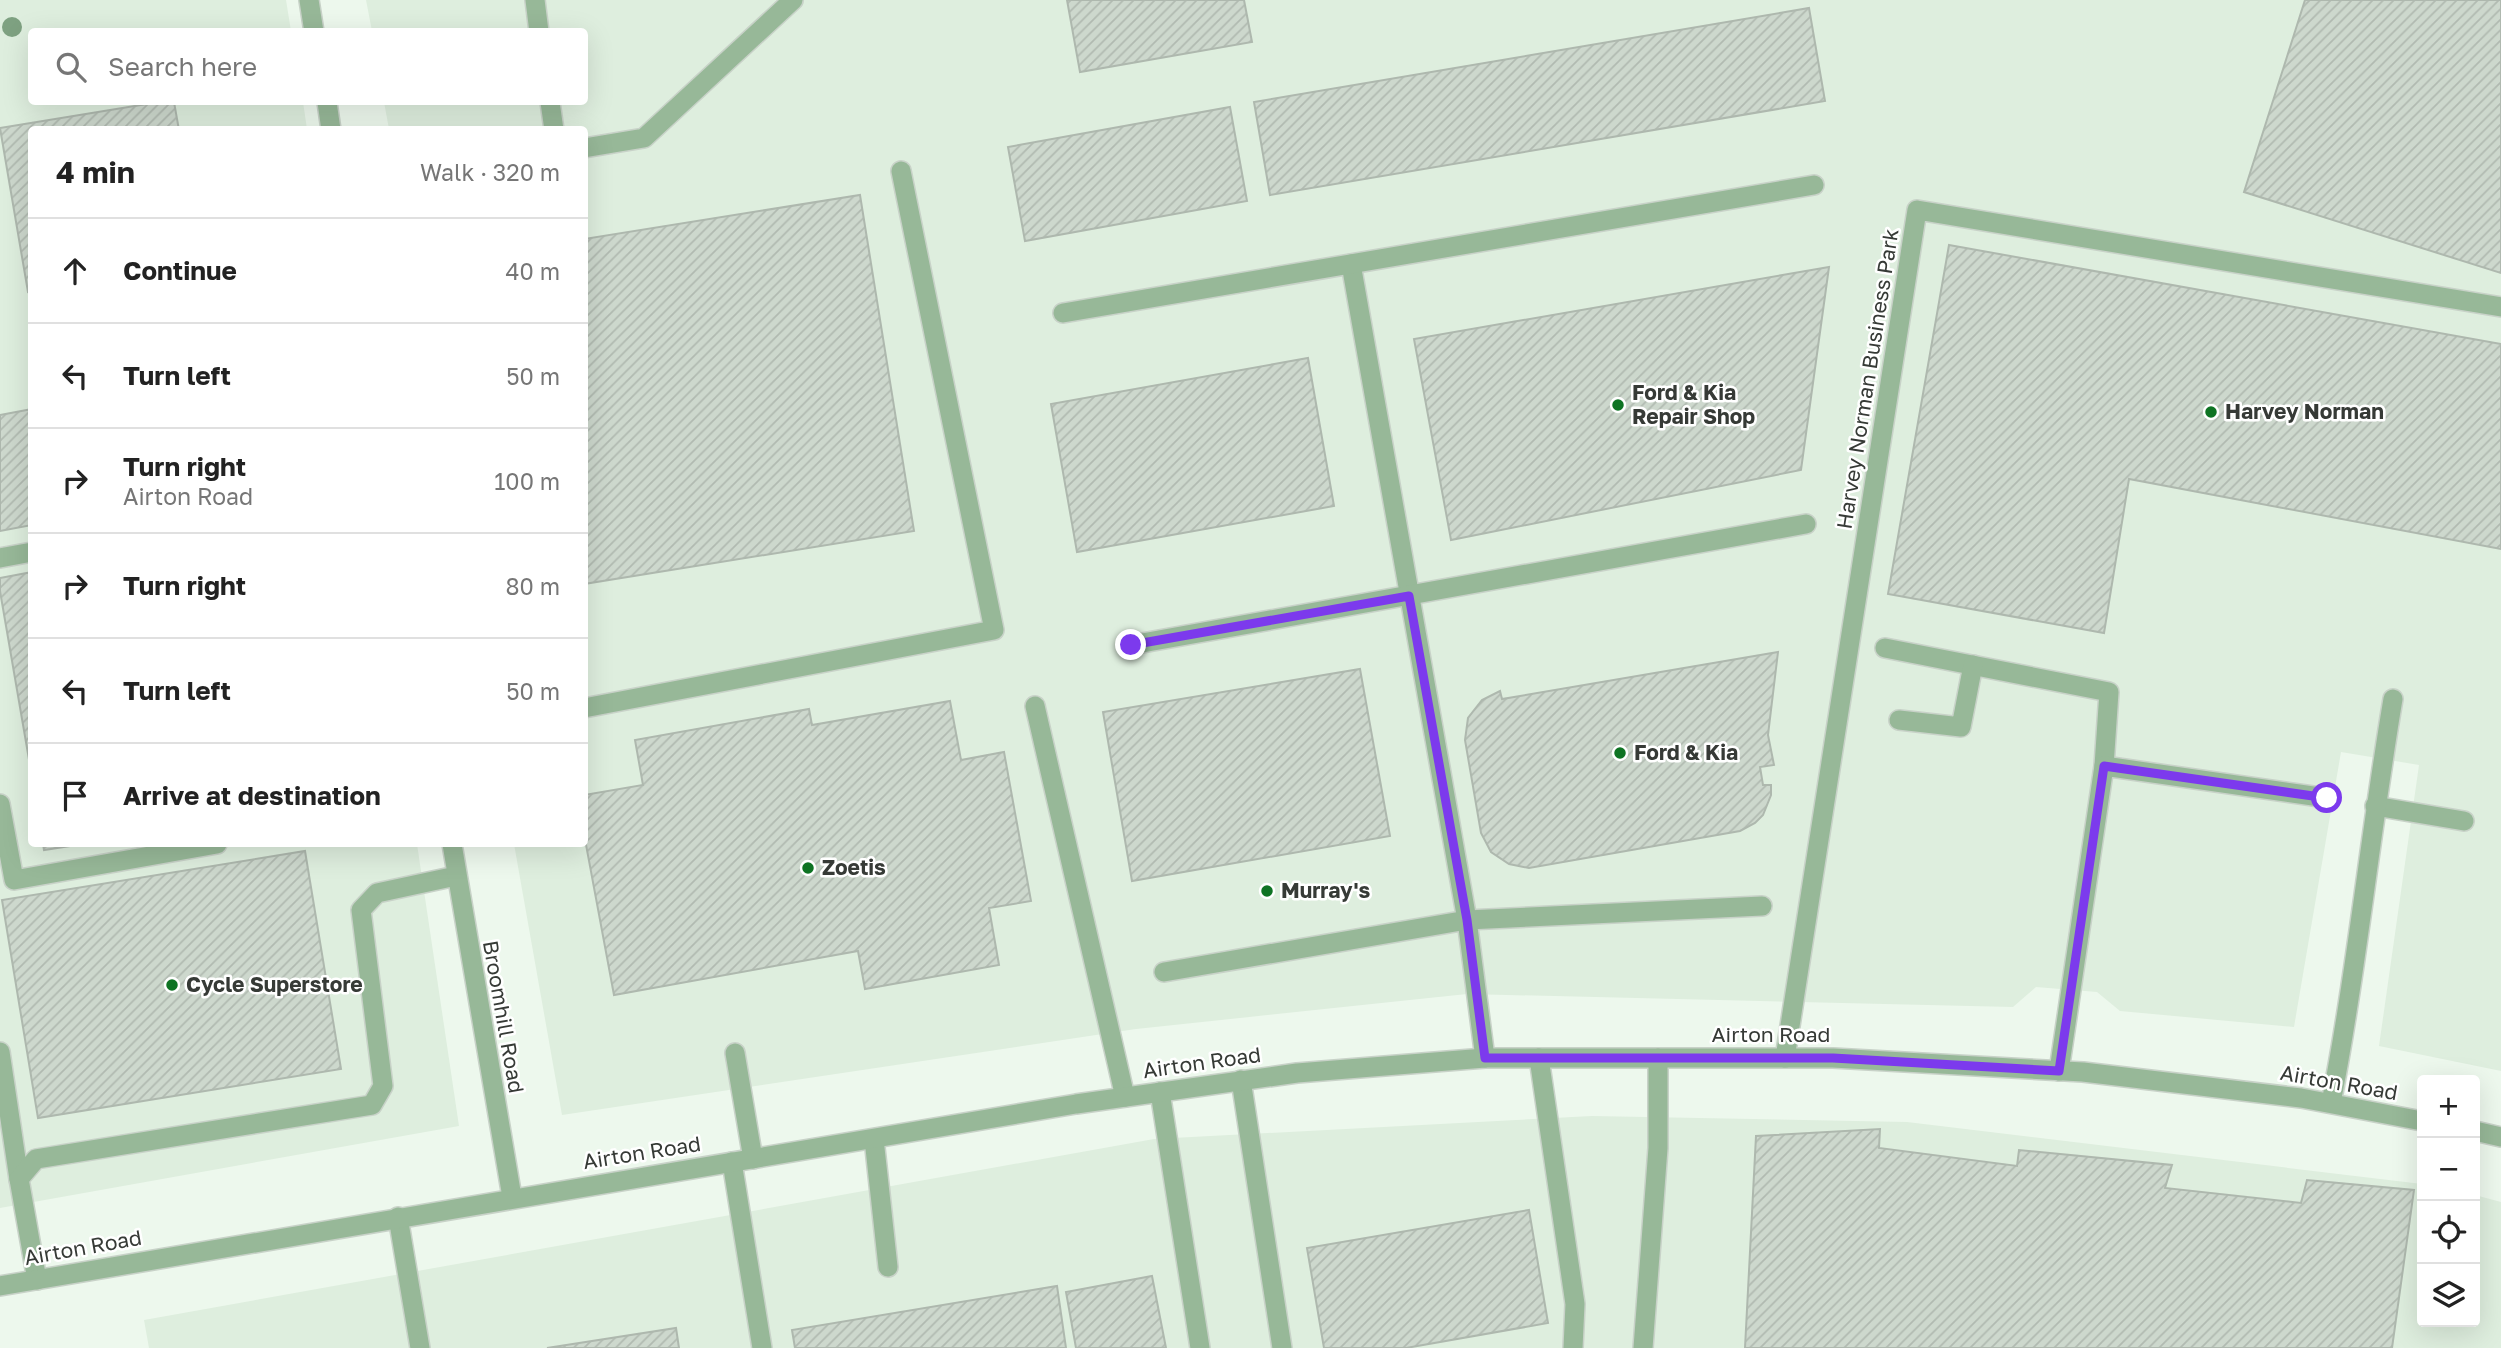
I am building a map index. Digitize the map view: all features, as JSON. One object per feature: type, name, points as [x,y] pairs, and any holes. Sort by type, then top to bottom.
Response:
[{"type":"street","points":[[309,0],[313,28]]},
{"type":"street","points":[[535,0],[539,28]]},
{"type":"street","points":[[588,147],[644,138],[793,0]]},
{"type":"street","points":[[327,105],[330,126]]},
{"type":"street","points":[[550,105],[553,126]]},
{"type":"street","points":[[588,707],[994,630],[901,172]]},
{"type":"street","points":[[1063,313],[1814,185]]},
{"type":"street","name":"Harvey Norman Business Park","points":[[1785,1058],[1917,210],[2501,307]]},
{"type":"street","points":[[1351,264],[1467,920],[1485,1058]]},
{"type":"street","points":[[1131,645],[1807,524]]},
{"type":"street","points":[[0,558],[28,553]]},
{"type":"street","points":[[1885,649],[2109,692],[2104,766],[2059,1071]]},
{"type":"street","points":[[1899,720],[1961,727],[1973,666]]},
{"type":"street","points":[[2331,1103],[2351,990],[2375,806],[2393,699]]},
{"type":"street","points":[[1035,706],[1125,1097]]},
{"type":"street","points":[[2104,766],[2327,798]]},
{"type":"street","points":[[0,804],[14,880],[200,847]]},
{"type":"street","points":[[2375,806],[2464,821]]},
{"type":"street","name":"Broomhill Road","points":[[452,847],[512,1197]]},
{"type":"street","points":[[19,1179],[36,1159],[372,1105],[383,1086],[361,910],[377,893],[456,876]]},
{"type":"street","points":[[1164,971],[1467,920],[1762,906]]},
{"type":"street","points":[[0,1052],[37,1280]]},
{"type":"street","points":[[735,1053],[753,1159]]},
{"type":"street","name":"Airton Road","points":[[0,1286],[512,1197],[1125,1097],[1297,1073],[1485,1058],[1785,1058],[2059,1071],[2331,1103],[2417,1120]]},
{"type":"street","points":[[1539,1058],[1575,1304],[1573,1348]]},
{"type":"street","points":[[1643,1348],[1658,1148],[1658,1058]]},
{"type":"street","points":[[1241,1080],[1282,1348]]},
{"type":"street","points":[[1160,1092],[1200,1348]]},
{"type":"street","points":[[2480,1133],[2501,1137]]},
{"type":"street","points":[[874,1139],[888,1267]]},
{"type":"street","points":[[732,1162],[762,1348]]},
{"type":"street","points":[[398,1217],[419,1348]]},
{"type":"shaded area","points":[[0,0],[286,0],[291,28],[28,28],[28,105],[303,105],[307,126],[28,126],[28,847],[417,847],[459,1126],[0,1208]]},
{"type":"shaded area","points":[[366,0],[2501,0],[2501,1071],[2379,1046],[2419,765],[2341,752],[2294,1027],[2120,1011],[2097,992],[2036,987],[2013,1007],[1467,994],[1136,1029],[562,1115],[515,847],[588,847],[588,126],[388,126],[385,105],[588,105],[588,28],[371,28]]},
{"type":"shaded area","points":[[1592,1116],[1907,1122],[2417,1183],[2417,1327],[2480,1327],[2480,1196],[2501,1202],[2501,1348],[149,1348],[144,1320],[1154,1139]]},
{"type":"building","points":[[1067,0],[1244,0],[1252,42],[1080,72]]},
{"type":"building","points":[[2305,0],[2501,0],[2501,273],[2244,192]]},
{"type":"building","points":[[1809,8],[1825,101],[1270,195],[1254,102]]},
{"type":"building","points":[[141,105],[175,105],[178,126],[28,126],[28,292],[0,128]]},
{"type":"building","points":[[1230,107],[1247,201],[1025,241],[1008,147]]},
{"type":"building","points":[[860,195],[914,531],[588,583],[588,238]]},
{"type":"building","name":"Harvey Norman","points":[[1949,245],[2501,344],[2501,549],[2129,479],[2104,633],[1888,594]]},
{"type":"building","name":"Ford & Kia Repair Shop","points":[[1829,267],[1801,470],[1451,540],[1414,339]]},
{"type":"building","points":[[1308,358],[1334,506],[1077,552],[1051,404]]},
{"type":"building","points":[[28,410],[28,526],[0,531],[0,415]]},
{"type":"building","points":[[28,573],[28,754],[0,591],[0,578]]},
{"type":"building","name":"Ford & Kia","points":[[1778,652],[1768,735],[1774,765],[1760,767],[1763,785],[1771,785],[1771,795],[1763,815],[1755,823],[1740,831],[1529,868],[1509,864],[1491,852],[1481,833],[1465,740],[1468,718],[1482,700],[1500,691],[1502,699]]},
{"type":"building","points":[[1360,669],[1390,836],[1132,881],[1103,712]]},
{"type":"building","name":"Zoetis","points":[[950,701],[961,760],[1004,752],[1031,901],[989,908],[999,965],[865,989],[858,951],[614,995],[586,847],[588,794],[643,785],[635,740],[809,709],[812,725]]},
{"type":"building","name":"Cycle Superstore","points":[[305,851],[341,1069],[38,1118],[2,900]]},
{"type":"building","points":[[1880,1129],[1879,1148],[2017,1166],[2019,1150],[2172,1165],[2165,1188],[2301,1203],[2307,1180],[2414,1190],[2392,1348],[1745,1348],[1756,1136]]},
{"type":"building","points":[[1529,1210],[1548,1323],[1406,1348],[1324,1348],[1307,1248]]},
{"type":"building","points":[[1152,1276],[1166,1348],[1076,1348],[1066,1292]]},
{"type":"building","points":[[1057,1286],[1066,1348],[795,1348],[792,1330]]},
{"type":"building","points":[[676,1328],[679,1348],[547,1348]]},
{"type":"place","name":"Ford & Kia Repair Shop","points":[[1618,405]]},
{"type":"place","name":"Harvey Norman","points":[[2211,412]]},
{"type":"place","name":"Ford & Kia","points":[[1620,753]]},
{"type":"place","name":"Zoetis","points":[[808,868]]},
{"type":"place","name":"Murray's","points":[[1267,891]]},
{"type":"place","name":"Cycle Superstore","points":[[172,985]]},
{"type":"route","points":[[1131,645],[1409,596],[1467,920],[1485,1058],[1833,1058],[2059,1071],[2104,766],[2327,798]]}]
